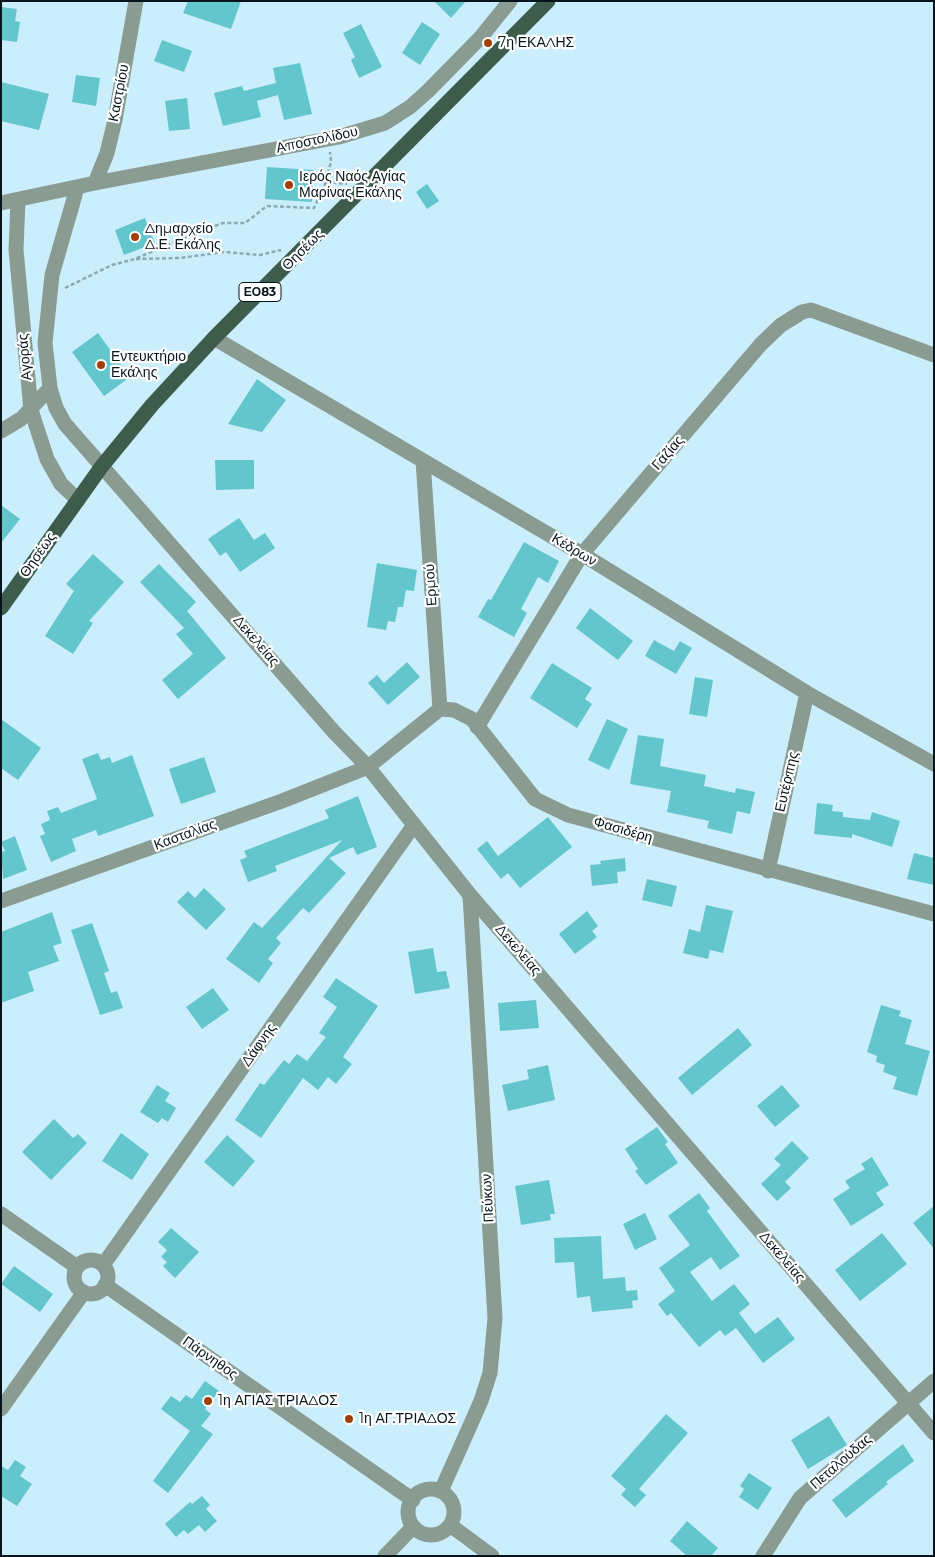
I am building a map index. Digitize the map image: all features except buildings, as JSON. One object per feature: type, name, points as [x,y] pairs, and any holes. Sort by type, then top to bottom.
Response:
[{"type":"main road","name":"Θησέως","points":[[1,608],[102,466],[147,411],[214,338],[548,1]]},
{"type":"street","name":"Καστρίου","points":[[94,183],[107,153],[115,120],[136,1]]},
{"type":"street","name":"Αποστολίδου","points":[[1,203],[94,183],[339,137],[385,123],[410,107],[428,91],[481,37],[510,1]]},
{"type":"street","name":"Αγοράς","points":[[77,188],[56,257],[49,298],[45,343],[50,388],[56,408],[65,424],[102,466]]},
{"type":"street","name":"Αγοράς","points":[[18,200],[16,250],[31,410],[47,459],[61,484],[78,500]]},
{"type":"street","name":"Γαζίας","points":[[477,727],[582,554],[761,344],[781,325],[802,312],[811,310],[822,312],[934,355]]},
{"type":"street","name":"Κέδρων","points":[[214,338],[582,554],[807,693],[934,764]]},
{"type":"street","points":[[1,431],[14,424],[31,410],[50,388]]},
{"type":"street","name":"Ερμού","points":[[423,461],[440,709]]},
{"type":"street","name":"Δεκελείας","points":[[102,466],[334,732],[368,766],[470,895],[934,1433]]},
{"type":"street","name":"Ευτέρπης","points":[[768,871],[807,693]]},
{"type":"street","points":[[368,766],[440,709]]},
{"type":"street","name":"Φασιδέρη","points":[[440,709],[462,713],[472,719],[535,799],[568,815],[768,871],[934,914]]},
{"type":"street","name":"Κασταλίας","points":[[1,901],[282,801],[368,766]]},
{"type":"street","name":"Δάφνης","points":[[103,1266],[414,825]]},
{"type":"street","name":"Πεύκων","points":[[441,1491],[481,1401],[490,1373],[495,1318],[470,895]]},
{"type":"street","points":[[1,1214],[77,1267]]},
{"type":"street","points":[[89,1260],[103,1266],[107,1275],[105,1285],[97,1292],[84,1292],[78,1288],[74,1278],[77,1267],[89,1260]]},
{"type":"street","name":"Πάρνηθος","points":[[105,1285],[413,1500]]},
{"type":"street","points":[[1,1409],[84,1292]]},
{"type":"street","name":"Πεταλούδας","points":[[763,1556],[800,1498],[934,1381]]},
{"type":"street","points":[[426,1490],[441,1491],[450,1499],[453,1508],[450,1526],[442,1532],[432,1535],[421,1533],[413,1527],[408,1513],[413,1500],[418,1493],[426,1490]]},
{"type":"street","points":[[450,1526],[492,1556]]},
{"type":"street","points":[[385,1556],[413,1527]]},
{"type":"path","points":[[49,298],[112,264],[135,259],[223,223],[245,223],[267,206],[314,208],[326,182],[331,161],[329,148]]},
{"type":"path","points":[[326,182],[346,184]]},
{"type":"path","points":[[135,259],[180,258],[224,252],[260,255],[283,250],[303,249]]},
{"type":"place","name":"7η ΕΚΑΛΗΣ","points":[[488,43]]},
{"type":"place","name":"Ιερός Ναός Αγίας Μαρίνας Εκάλης","points":[[289,185]]},
{"type":"place","name":"Δημαρχείο Δ.Ε. Εκάλης","points":[[135,237]]},
{"type":"place","name":"Εντευκτήριο Εκάλης","points":[[101,365]]},
{"type":"place","name":"1η ΑΓΙΑΣ ΤΡΙΑΔΟΣ","points":[[208,1401]]},
{"type":"place","name":"1η ΑΓ.ΤΡΙΑΔΟΣ","points":[[349,1419]]}]
